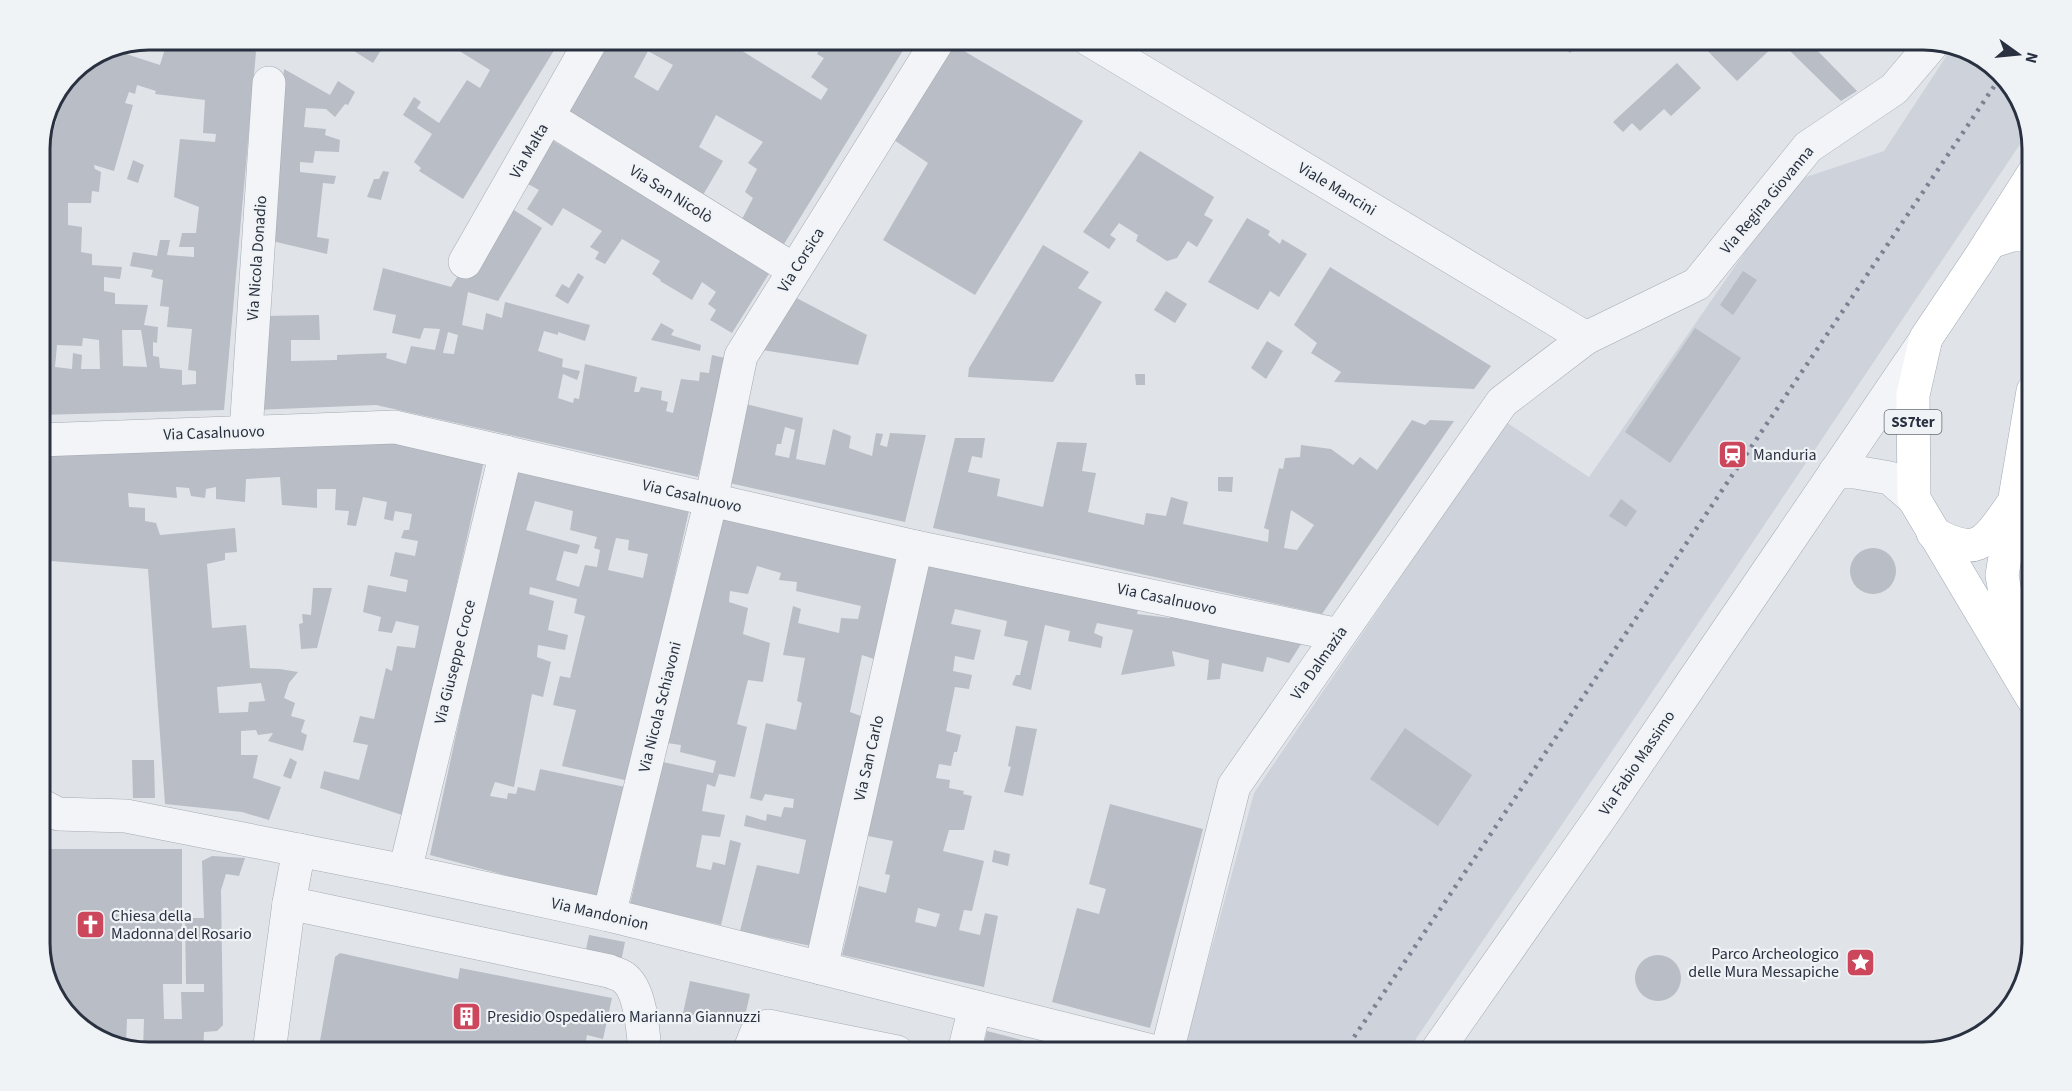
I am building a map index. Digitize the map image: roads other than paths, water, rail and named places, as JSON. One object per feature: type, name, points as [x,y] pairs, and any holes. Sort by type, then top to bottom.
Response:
[{"type":"main road","name":"SS7ter","points":[[2022,191],[1926,338],[1913,395],[1914,499],[2022,680]]},
{"type":"main road","points":[[1990,242],[2022,235]]},
{"type":"main road","name":"SS7ter","points":[[2022,455],[2002,575],[2022,668]]},
{"type":"main road","name":"SS7ter","points":[[1933,533],[1952,544],[1975,545],[1993,532],[2014,502]]},
{"type":"street","name":"Via Malta","points":[[465,262],[586,50]]},
{"type":"street","name":"Via Corsica","points":[[711,500],[741,356],[932,50]]},
{"type":"street","name":"Viale Mancini","points":[[1106,50],[1586,339]]},
{"type":"street","name":"Via Regina Giovanna","points":[[1586,339],[1697,284],[1808,147],[1894,89],[1928,50]]},
{"type":"street","name":"Via Nicola Donadio","points":[[246,432],[269,83]]},
{"type":"street","name":"Via San Nicolò","points":[[548,117],[794,270]]},
{"type":"street","name":"Via Fabio Massimo","points":[[1443,1042],[1602,815],[1926,338]]},
{"type":"street","name":"Via Dalmazia","points":[[1170,1042],[1234,786],[1502,402],[1586,339]]},
{"type":"street","name":"Via Casalnuovo","points":[[50,440],[395,427],[916,547],[1338,635]]},
{"type":"street","name":"Via Giuseppe Croce","points":[[405,871],[506,452]]},
{"type":"street","points":[[1835,472],[1865,472],[1890,478],[1914,499]]},
{"type":"street","name":"Via Nicola Schiavoni","points":[[609,915],[711,500]]},
{"type":"street","name":"Via San Carlo","points":[[821,968],[916,547]]},
{"type":"street","name":"Via Mandonion","points":[[50,810],[58,814],[126,816],[405,871],[609,915],[1116,1042]]},
{"type":"street","points":[[270,1042],[298,850]]},
{"type":"street","points":[[289,903],[598,969],[624,977],[633,989],[642,1015],[644,1042]]},
{"type":"street","points":[[966,1042],[975,1007]]},
{"type":"street","points":[[753,1042],[756,1034],[768,1026],[847,1042]]},
{"type":"railway","points":[[1351,1042],[1996,84]]},
{"type":"place","name":"Manduria","points":[[1732,455]]},
{"type":"place","name":"Chiesa della Madonna del Rosario","points":[[90,925]]},
{"type":"place","name":"Parco Archeologico delle Mura Messapiche","points":[[1860,963]]},
{"type":"place","name":"Presidio Ospedaliero Marianna Giannuzzi","points":[[466,1017]]}]
